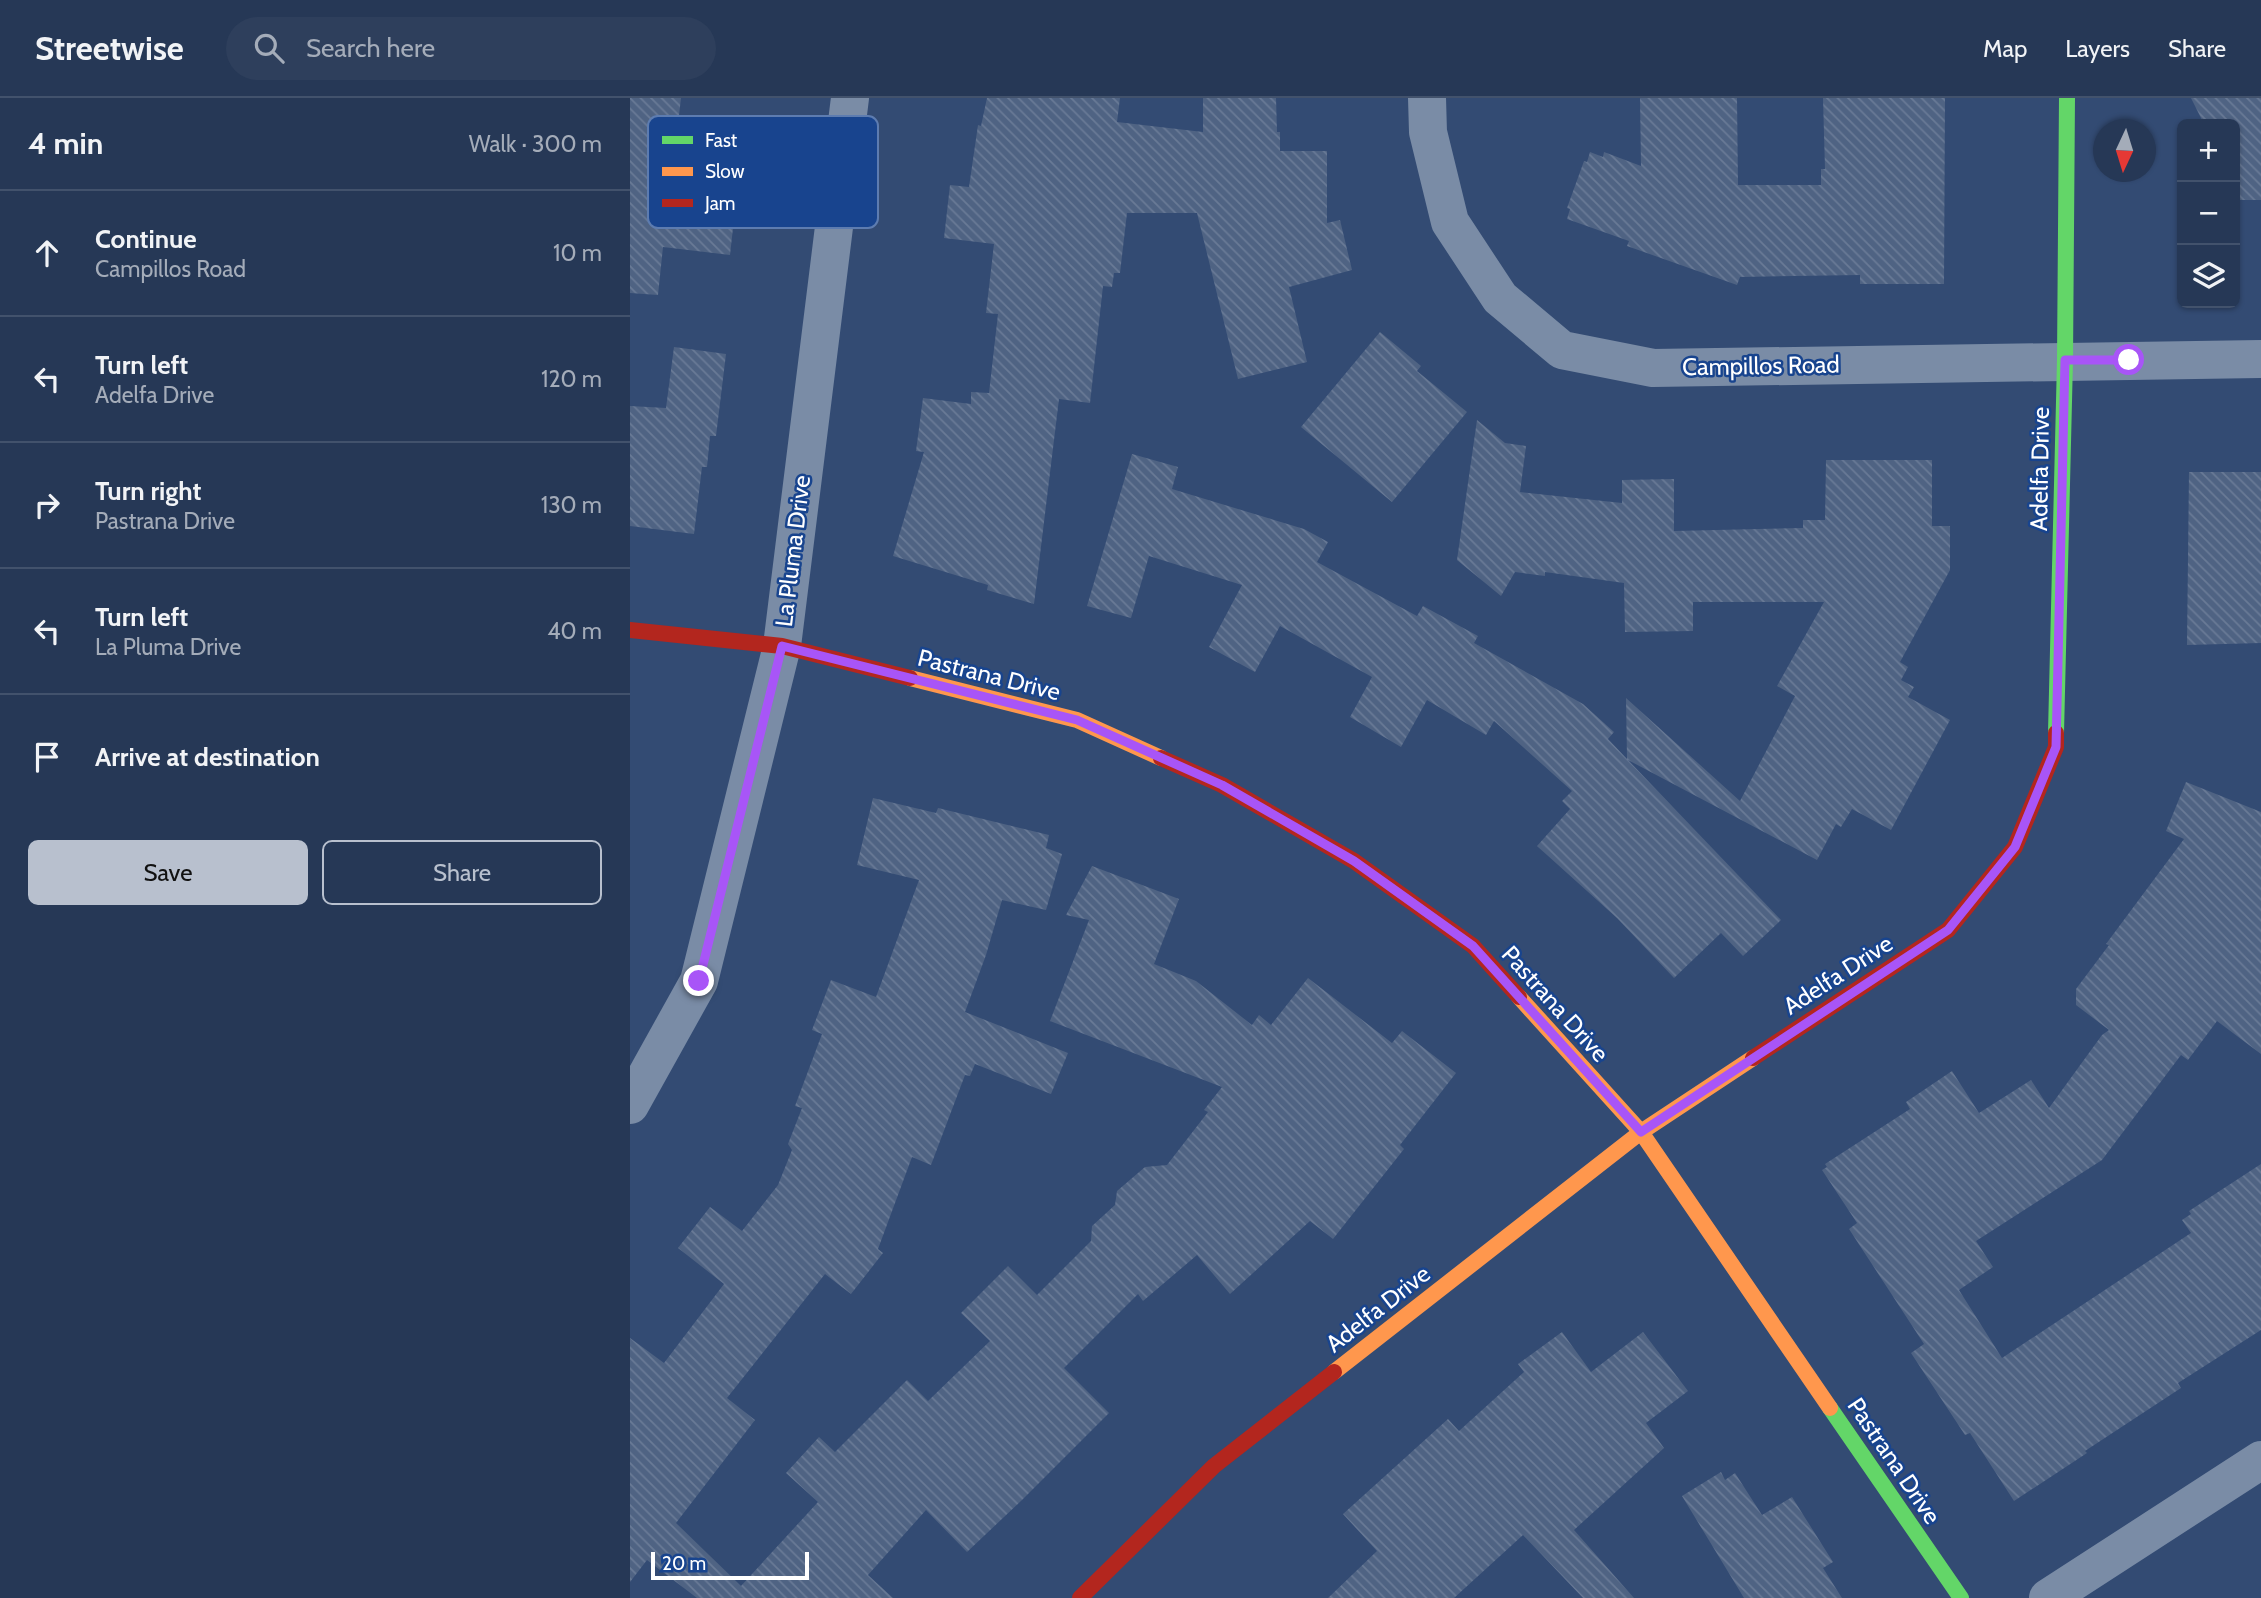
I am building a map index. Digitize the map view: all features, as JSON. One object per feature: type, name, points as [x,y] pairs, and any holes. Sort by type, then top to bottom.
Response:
[{"type":"street","name":"La Pluma Drive","points":[[847,116],[849,98]]},
{"type":"street","name":"Campillos Road","points":[[1427,98],[1428,132],[1450,222],[1500,298],[1562,350],[1653,368],[2261,359]]},
{"type":"street","name":"Adelfa Drive","points":[[1080,1598],[1214,1466],[1641,1132],[1948,930],[2015,847],[2056,747],[2065,360],[2067,98]]},
{"type":"street","name":"La Pluma Drive","points":[[630,1105],[699,981],[782,646],[833,228]]},
{"type":"street","name":"Pastrana Drive","points":[[630,629],[782,646],[1077,720],[1222,785],[1354,861],[1473,946],[1641,1132],[1961,1598]]},
{"type":"street","points":[[2048,1598],[2261,1460]]},
{"type":"building","points":[[630,98],[681,98],[679,116],[648,116],[648,228],[733,228],[730,255],[663,247],[658,295],[630,293]]},
{"type":"building","points":[[987,98],[1120,98],[1117,122],[1203,132],[1203,98],[1276,98],[1280,151],[1327,151],[1327,223],[1340,220],[1352,270],[1289,287],[1307,362],[1238,379],[1197,213],[1127,213],[1120,273],[1114,273],[1112,287],[1103,286],[1090,403],[1059,399],[1034,604],[987,590],[988,585],[893,556],[924,452],[916,451],[923,398],[971,404],[971,392],[989,393],[998,314],[986,313],[994,244],[944,238],[950,185],[969,187],[978,125],[981,126]]},
{"type":"building","points":[[1640,98],[1737,98],[1738,185],[1821,185],[1821,169],[1825,169],[1823,98],[1945,98],[1944,284],[1860,284],[1860,275],[1740,277],[1737,285],[1627,246],[1629,241],[1567,219],[1570,209],[1567,208],[1584,161],[1587,162],[1590,152],[1603,157],[1604,152],[1641,166]]},
{"type":"building","points":[[2191,98],[2261,98],[2261,200],[2240,200],[2240,119],[2202,119]]},
{"type":"building","points":[[1380,332],[1421,366],[1417,371],[1467,412],[1392,502],[1301,427]]},
{"type":"building","points":[[674,347],[726,354],[716,436],[710,436],[707,467],[702,467],[694,534],[630,526],[630,406],[666,408]]},
{"type":"building","points":[[1477,420],[1505,443],[1526,446],[1520,492],[1622,503],[1622,480],[1674,479],[1674,531],[1803,528],[1803,520],[1825,520],[1826,460],[1932,460],[1932,526],[1950,526],[1950,570],[1900,662],[1908,667],[1901,680],[1914,687],[1908,697],[1950,720],[1891,830],[1852,809],[1841,827],[1836,824],[1817,860],[1628,760],[1781,920],[1743,956],[1721,933],[1674,978],[1617,918],[1537,846],[1570,809],[1562,801],[1572,791],[1494,721],[1486,735],[1427,700],[1401,747],[1350,717],[1372,677],[1280,626],[1255,672],[1209,647],[1242,585],[1149,556],[1131,618],[1087,606],[1132,454],[1178,467],[1172,489],[1304,529],[1328,542],[1317,562],[1417,616],[1423,606],[1478,636],[1474,643],[1583,704],[1614,732],[1608,739],[1627,759],[1626,698],[1740,801],[1795,696],[1777,686],[1824,602],[1693,602],[1693,631],[1625,632],[1624,583],[1545,572],[1545,576],[1515,572],[1501,596],[1457,560]]},
{"type":"building","points":[[2189,472],[2261,472],[2261,643],[2187,645]]},
{"type":"building","points":[[2186,782],[2261,812],[2261,1054],[2217,1021],[2188,1060],[2181,1055],[2102,1160],[1976,1241],[1993,1267],[1959,1290],[2002,1358],[2191,1233],[2182,1220],[2191,1214],[2189,1211],[2261,1164],[2261,1330],[2178,1383],[2181,1388],[2014,1501],[1970,1433],[1965,1435],[1911,1353],[1924,1344],[1849,1229],[1857,1223],[1822,1170],[1827,1167],[1825,1164],[1910,1109],[1906,1102],[1952,1071],[1979,1113],[2031,1080],[2049,1108],[2102,1035],[2109,1030],[2076,1005],[2076,989],[2184,839],[2166,831]]},
{"type":"building","points":[[873,798],[936,813],[938,808],[1049,835],[1046,848],[1062,854],[1046,910],[1002,900],[965,1012],[1068,1053],[1051,1094],[975,1064],[970,1076],[965,1075],[931,1165],[912,1157],[878,1249],[883,1253],[851,1294],[825,1274],[727,1398],[755,1420],[676,1523],[741,1586],[818,1502],[786,1473],[819,1437],[835,1452],[907,1380],[928,1401],[990,1341],[961,1313],[1008,1266],[1037,1295],[1091,1241],[1092,1226],[1115,1205],[1117,1191],[1145,1167],[1167,1165],[1208,1112],[1204,1110],[1222,1087],[1050,1021],[1089,920],[1066,915],[1092,866],[1179,899],[1154,964],[1196,981],[1252,1025],[1259,1015],[1271,1025],[1308,978],[1392,1043],[1402,1031],[1456,1073],[1400,1145],[1404,1149],[1333,1239],[1310,1221],[1230,1294],[1197,1255],[1143,1301],[1138,1294],[1064,1368],[1109,1413],[967,1552],[926,1510],[868,1575],[893,1598],[697,1598],[647,1560],[630,1582],[630,1338],[664,1363],[724,1284],[678,1248],[710,1207],[742,1231],[778,1185],[792,1150],[788,1144],[802,1108],[795,1106],[822,1034],[812,1030],[831,980],[876,997],[919,880],[857,865]]},
{"type":"building","points":[[1562,1332],[1591,1372],[1643,1332],[1688,1391],[1646,1423],[1664,1448],[1574,1530],[1634,1598],[1583,1598],[1523,1535],[1454,1598],[1328,1598],[1377,1551],[1343,1514],[1448,1419],[1459,1431],[1524,1372],[1518,1364]]},
{"type":"building","points":[[1721,1472],[1725,1480],[1735,1473],[1762,1515],[1792,1497],[1833,1562],[1823,1568],[1842,1598],[1744,1598],[1682,1496]]},
{"type":"traffic: fast","points":[[2056,733],[2065,360],[2067,98]]},
{"type":"traffic: fast","points":[[1830,1408],[1961,1598]]},
{"type":"traffic: slow","points":[[910,678],[1077,720],[1161,758]]},
{"type":"traffic: slow","points":[[1519,997],[1641,1132],[1830,1408]]},
{"type":"traffic: slow","points":[[1334,1372],[1641,1132],[1753,1058]]},
{"type":"traffic: jam","points":[[630,630],[782,646],[910,678]]},
{"type":"traffic: jam","points":[[1753,1058],[1948,930],[2015,847],[2056,747],[2056,733]]},
{"type":"traffic: jam","points":[[1161,758],[1222,785],[1354,861],[1473,946],[1519,997]]},
{"type":"traffic: jam","points":[[1080,1598],[1214,1466],[1334,1372]]},
{"type":"route","points":[[699,981],[782,646],[1077,720],[1222,785],[1354,861],[1473,946],[1641,1132],[1948,930],[2015,847],[2056,747],[2065,360],[2129,360]]}]
